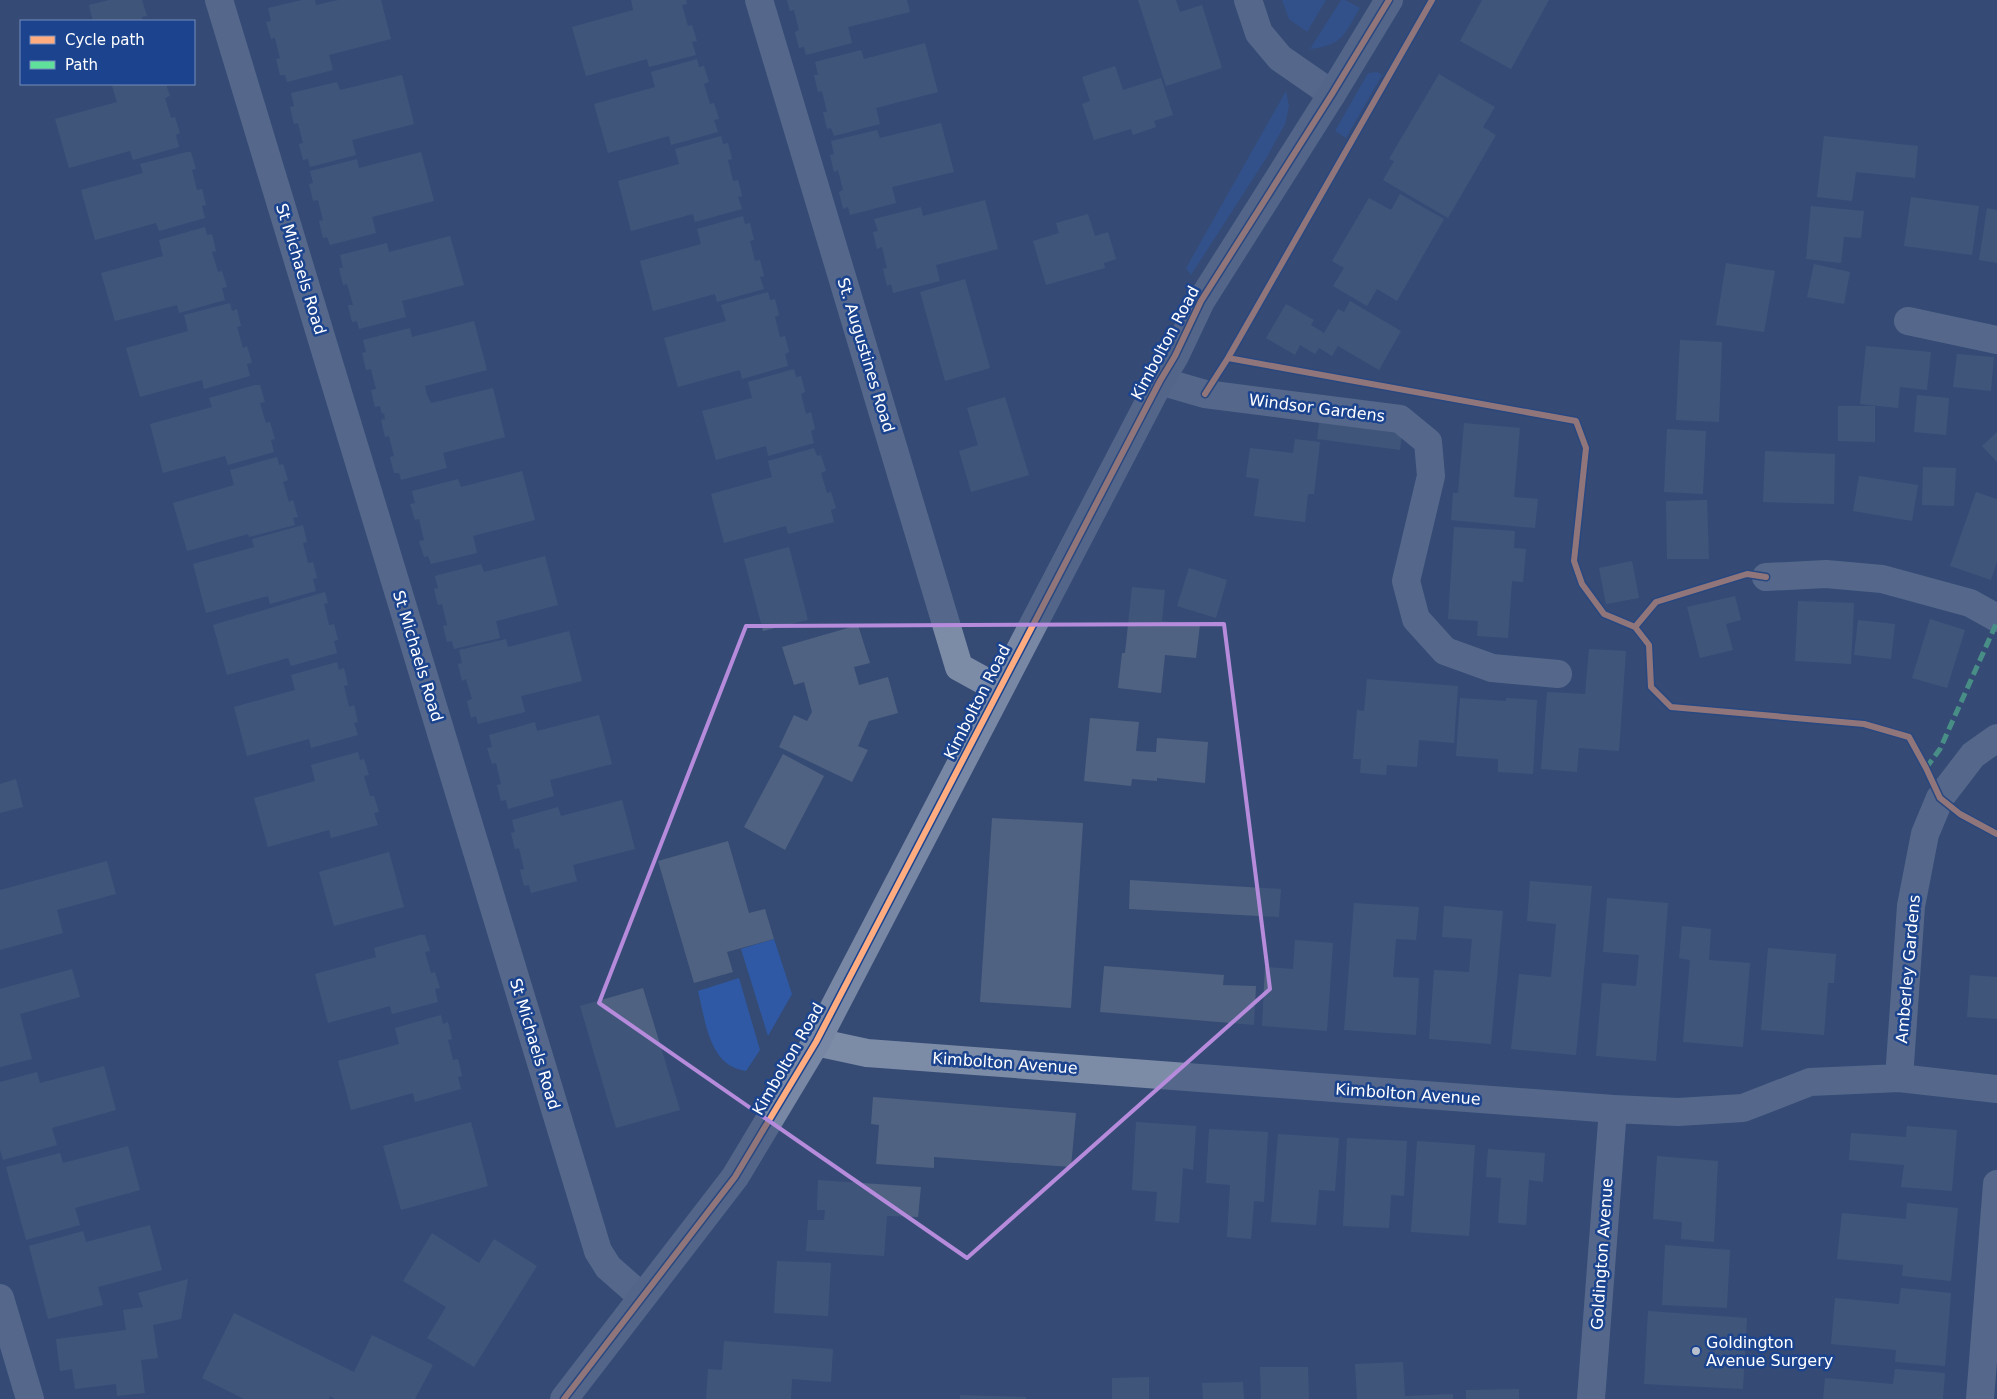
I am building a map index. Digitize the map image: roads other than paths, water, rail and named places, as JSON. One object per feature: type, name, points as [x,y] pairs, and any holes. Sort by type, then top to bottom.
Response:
[{"type":"main road","name":"Kimbolton Road","points":[[564,1399],[735,1177],[816,1042],[1160,381],[1175,356],[1201,302],[1389,0]]},
{"type":"street","name":"St Michaels Road","points":[[219,0],[598,1251],[608,1267],[642,1297]]},
{"type":"street","name":"St. Augustines Road","points":[[759,0],[959,667],[999,689]]},
{"type":"street","points":[[1248,0],[1259,33],[1280,58],[1332,94]]},
{"type":"street","points":[[1908,322],[1997,340]]},
{"type":"street","name":"Windsor Gardens","points":[[1160,381],[1205,394],[1400,419],[1428,442],[1431,476],[1406,581],[1416,619],[1445,651],[1492,668],[1558,674]]},
{"type":"street","points":[[1766,578],[1826,574],[1882,579],[1970,603],[1997,618]]},
{"type":"street","name":"Amberley Gardens","points":[[1899,1078],[1911,906],[1925,834],[1940,798],[1973,755],[1997,738]]},
{"type":"street","name":"Kimbolton Avenue","points":[[816,1042],[867,1053],[1613,1109],[1678,1112],[1743,1108],[1810,1082],[1899,1078],[1997,1089]]},
{"type":"street","name":"Goldington Avenue","points":[[1591,1399],[1613,1109]]},
{"type":"street","points":[[1980,1399],[1997,1184]]},
{"type":"street","points":[[0,1298],[30,1399]]},
{"type":"place","name":"Goldington Avenue Surgery","points":[[1696,1351]]}]
